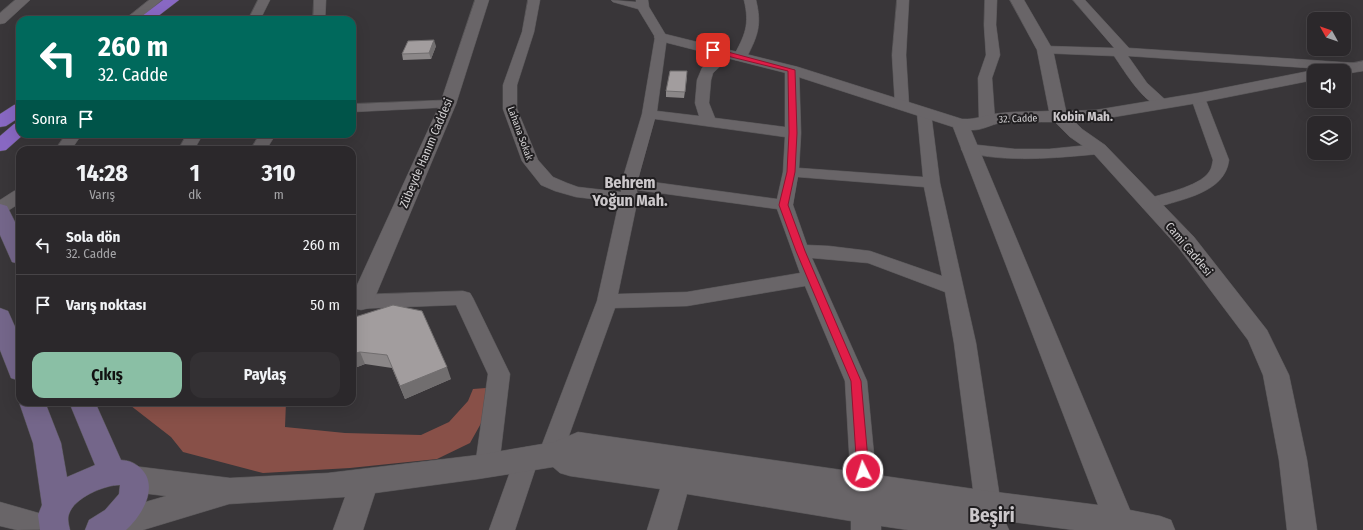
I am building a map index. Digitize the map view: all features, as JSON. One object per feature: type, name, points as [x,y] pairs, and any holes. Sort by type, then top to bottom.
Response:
[{"type":"highway","points":[[152,16],[178,2]]},
{"type":"highway","points":[[166,16],[178,2]]},
{"type":"highway","points":[[0,122],[16,112]]},
{"type":"highway","points":[[0,146],[16,132]]},
{"type":"main road","points":[[0,209],[16,247]]},
{"type":"main road","points":[[0,317],[16,360]]},
{"type":"main road","points":[[33,406],[47,443],[55,524]]},
{"type":"main road","points":[[84,406],[123,475],[136,487],[134,496],[128,507],[120,517],[104,529]]},
{"type":"main road","points":[[55,524],[65,495],[76,486],[100,474],[123,475]]},
{"type":"street","points":[[0,20],[22,0]]},
{"type":"street","points":[[135,16],[156,0]]},
{"type":"street","points":[[256,16],[264,0]]},
{"type":"street","points":[[319,16],[320,0]]},
{"type":"street","name":"Zübeyde Hanım Caddesi","points":[[356,302],[448,104],[482,0]]},
{"type":"street","name":"Lahana Sokak","points":[[534,0],[528,32],[510,85],[510,109],[530,162],[547,181],[561,188],[576,192],[629,191],[784,205]]},
{"type":"street","points":[[502,530],[545,456],[607,301],[629,191],[650,114],[661,37],[643,3],[617,0]]},
{"type":"street","points":[[709,122],[702,103],[704,80],[707,71],[733,55],[754,30],[754,13],[750,0]]},
{"type":"street","points":[[902,105],[899,55],[903,0]]},
{"type":"street","points":[[987,120],[985,78],[993,55],[990,25],[991,0]]},
{"type":"street","points":[[1017,0],[1045,50],[1059,116]]},
{"type":"street","points":[[1079,0],[1121,52],[1142,86],[1163,104]]},
{"type":"street","name":"32. Cadde","points":[[661,37],[792,70],[960,124],[976,125],[987,120],[1002,118],[1096,115],[1198,98],[1307,76]]},
{"type":"street","points":[[1045,50],[1121,52],[1359,66]]},
{"type":"street","points":[[792,70],[793,133],[791,172],[784,205],[800,251],[856,381],[865,508]]},
{"type":"street","points":[[1149,204],[1205,185],[1216,175],[1220,167],[1221,160],[1198,98]]},
{"type":"street","points":[[356,108],[448,104]]},
{"type":"street","points":[[924,112],[932,183],[952,287],[965,343],[991,524]]},
{"type":"street","points":[[650,114],[793,133]]},
{"type":"street","name":"Cami Caddesi","points":[[1059,116],[1076,133],[1099,149],[1186,242],[1258,336],[1276,375],[1293,460],[1302,530]]},
{"type":"street","points":[[960,124],[1121,526]]},
{"type":"street","points":[[969,149],[1015,154],[1049,154],[1099,149]]},
{"type":"street","points":[[791,172],[932,183]]},
{"type":"street","points":[[0,209],[16,198]]},
{"type":"street","points":[[800,251],[829,252],[870,257],[952,287]]},
{"type":"street","points":[[607,301],[687,299],[812,278]]},
{"type":"street","points":[[356,302],[464,298],[499,374],[487,466]]},
{"type":"street","points":[[123,475],[230,491],[328,486],[365,482],[487,466],[545,456],[570,464],[680,469],[865,508],[991,524],[1121,526],[1160,530]]},
{"type":"street","points":[[662,530],[680,469]]},
{"type":"street","points":[[348,530],[365,482]]},
{"type":"street","points":[[104,529],[230,491]]},
{"type":"street","points":[[0,514],[55,524]]},
{"type":"shaded area","points":[[486,388],[484,418],[470,443],[437,459],[350,468],[263,473],[183,452],[171,437],[131,406],[286,406],[285,427],[345,433],[421,435],[449,422],[468,401],[473,389]]},
{"type":"building","points":[[434,40],[429,53],[402,54],[408,41]]},
{"type":"building","points":[[670,71],[687,71],[685,92],[666,91]]},
{"type":"building","points":[[393,305],[422,311],[447,367],[400,386],[387,355],[360,352],[356,353],[356,317]]},
{"type":"district","name":"Kobin Mah.","points":[[1083,116]]},
{"type":"district","name":"Behrem Yoğun Mah.","points":[[630,191]]},
{"type":"district","name":"Beşiri","points":[[992,515]]},
{"type":"route","points":[[713,50],[792,70],[793,133],[791,172],[784,205],[800,251],[834,326],[856,381],[863,471]]}]
